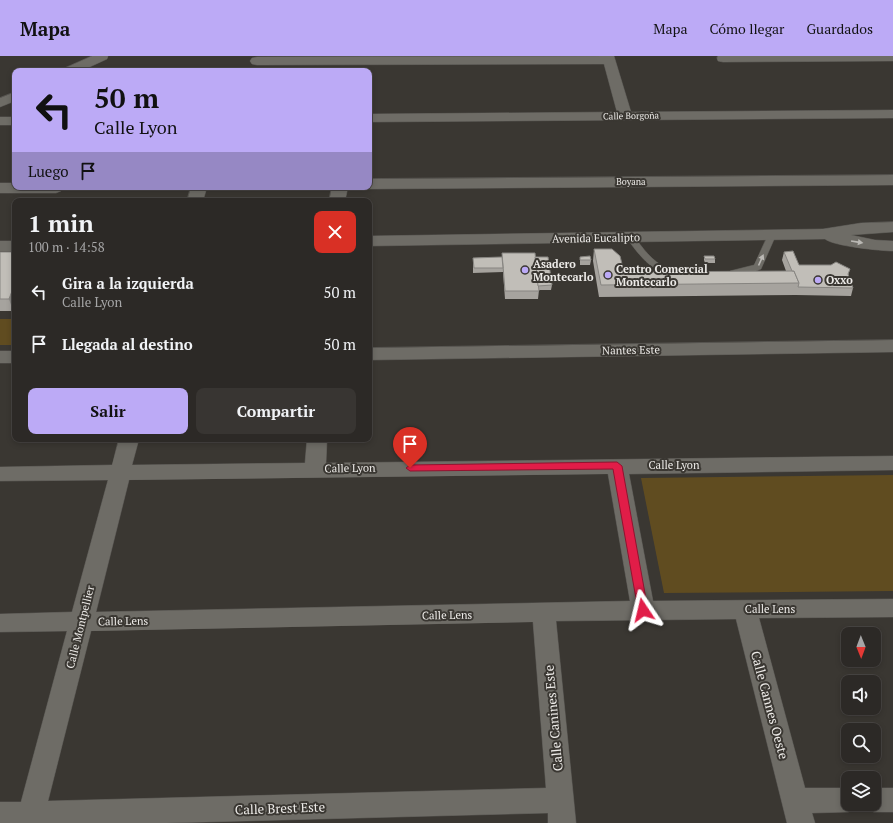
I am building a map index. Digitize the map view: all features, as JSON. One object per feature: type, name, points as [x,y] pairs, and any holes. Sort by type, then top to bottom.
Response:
[{"type":"street","points":[[76,68],[102,56]]},
{"type":"street","points":[[724,62],[893,57]]},
{"type":"street","points":[[251,68],[261,59],[608,58],[625,116]]},
{"type":"street","points":[[0,103],[12,97]]},
{"type":"street","name":"Calle Borgoña","points":[[372,118],[893,114]]},
{"type":"street","points":[[0,121],[12,121]]},
{"type":"street","name":"Boyana","points":[[372,184],[893,180]]},
{"type":"street","points":[[0,188],[12,189]]},
{"type":"street","points":[[28,190],[55,192]]},
{"type":"street","name":"Avenida Eucalipto","points":[[372,241],[823,234],[861,228],[893,227]]},
{"type":"street","name":"Avenida Eucalipto","points":[[823,234],[845,240],[875,245],[893,246]]},
{"type":"street","points":[[0,246],[12,246]]},
{"type":"street","name":"Nantes Este","points":[[372,354],[893,346]]},
{"type":"street","points":[[0,357],[12,357]]},
{"type":"street","name":"Calle Montpellier","points":[[30,819],[128,442]]},
{"type":"street","points":[[315,469],[317,442]]},
{"type":"street","name":"Calle Lyon","points":[[0,474],[315,469],[893,464]]},
{"type":"street","points":[[617,466],[643,610]]},
{"type":"street","name":"Calle Lens","points":[[0,623],[643,610],[893,608]]},
{"type":"street","name":"Calle Cannes Oeste","points":[[744,609],[798,812]]},
{"type":"street","name":"Calle Canines Este","points":[[544,613],[561,811]]},
{"type":"street","points":[[881,800],[893,800]]},
{"type":"street","points":[[798,812],[841,802]]},
{"type":"street","name":"Calle Brest Este","points":[[0,815],[30,819],[561,811]]},
{"type":"lane","points":[[725,273],[751,270],[758,267],[772,235]]},
{"type":"lane","points":[[630,237],[658,267],[668,272],[689,274]]},
{"type":"shaded area","points":[[0,319],[12,319],[12,345],[0,345]]},
{"type":"shaded area","points":[[893,475],[893,591],[664,593],[641,478]]},
{"type":"building","points":[[594,249],[612,249],[620,256],[624,272],[794,271],[799,283],[601,285]]},
{"type":"building","points":[[793,251],[799,265],[831,265],[836,262],[850,269],[848,274],[853,288],[798,287],[799,283],[784,252]]},
{"type":"building","points":[[0,252],[12,252],[12,291],[9,299],[0,299]]},
{"type":"building","points":[[502,253],[535,253],[539,291],[505,291]]},
{"type":"building","points":[[590,256],[591,260],[580,260],[580,257]]},
{"type":"building","points":[[704,256],[714,256],[715,259],[705,259]]},
{"type":"building","points":[[502,257],[503,268],[474,268],[473,258]]},
{"type":"building","points":[[535,257],[548,257],[552,285],[538,286]]},
{"type":"place","name":"Asadero Montecarlo","points":[[525,270]]},
{"type":"place","name":"Centro Comercial Montecarlo","points":[[608,275]]},
{"type":"place","name":"Oxxo","points":[[818,280]]},
{"type":"route","points":[[410,468],[617,466],[643,610]]}]
